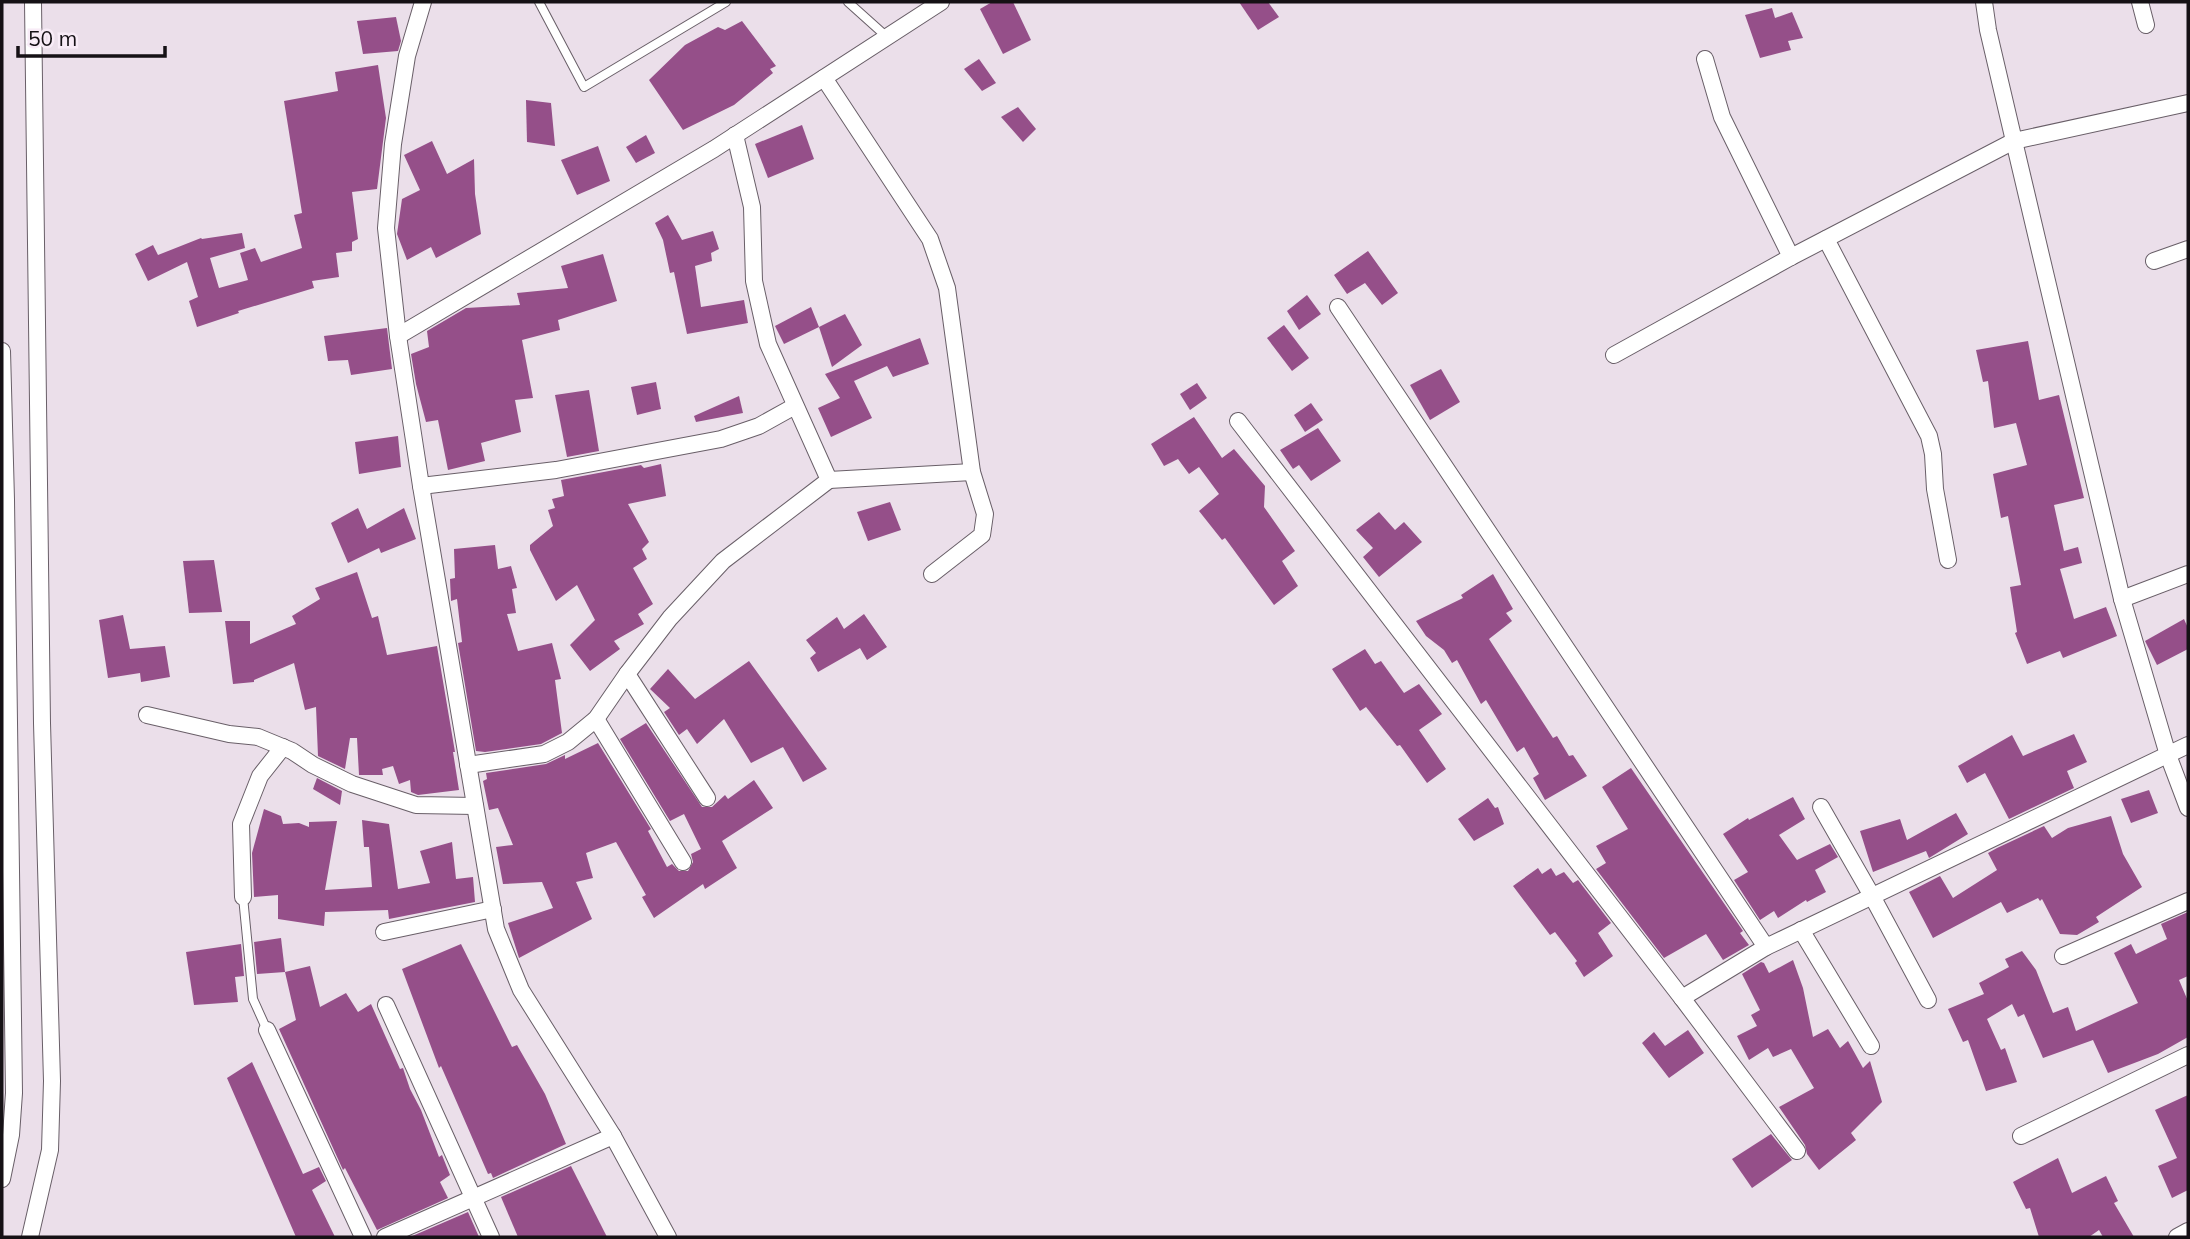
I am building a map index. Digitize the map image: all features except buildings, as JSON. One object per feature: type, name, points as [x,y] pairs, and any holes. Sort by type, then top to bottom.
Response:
[{"type":"street","points":[[30,1237],[50,1150],[52,1081],[42,723],[33,2]]},
{"type":"street","points":[[423,2],[407,56],[388,188],[386,228],[398,336],[421,486],[496,929],[521,990],[613,1136],[668,1237]]},
{"type":"street","points":[[398,336],[736,135],[941,2]]},
{"type":"street","points":[[1984,2],[2122,599],[2168,755],[2188,808]]},
{"type":"street","points":[[2140,2],[2146,24]]},
{"type":"street","points":[[1705,59],[1721,117],[1791,257]]},
{"type":"street","points":[[824,78],[930,239],[947,288],[972,472],[985,514],[982,535],[932,573]]},
{"type":"street","points":[[1614,355],[1791,257],[2014,141],[2188,103]]},
{"type":"street","points":[[736,135],[751,207],[754,281],[768,344],[828,481]]},
{"type":"street","points":[[1826,239],[1929,436],[1948,560]]},
{"type":"street","points":[[2154,261],[2188,250]]},
{"type":"street","points":[[1338,307],[1766,947]]},
{"type":"street","points":[[2,351],[14,1093],[11,1135],[2,1179]]},
{"type":"street","points":[[421,486],[556,470],[721,439],[759,426],[795,406]]},
{"type":"street","points":[[1237,422],[1797,1151]]},
{"type":"street","points":[[468,765],[544,754],[568,742],[596,719],[670,618],[723,561],[828,481],[972,472]]},
{"type":"street","points":[[2122,599],[2188,574]]},
{"type":"street","points":[[627,674],[707,798]]},
{"type":"street","points":[[148,715],[229,734],[258,737],[283,747],[352,784],[416,805],[475,806]]},
{"type":"street","points":[[596,719],[683,862]]},
{"type":"street","points":[[1682,998],[1766,947],[2188,745]]},
{"type":"street","points":[[243,897],[241,824],[260,776],[283,747]]},
{"type":"street","points":[[1821,807],[1927,1000]]},
{"type":"street","points":[[2063,956],[2188,901]]},
{"type":"street","points":[[384,932],[493,909]]},
{"type":"street","points":[[1801,930],[1871,1046]]},
{"type":"street","points":[[386,1005],[491,1237]]},
{"type":"street","points":[[267,1030],[363,1237]]},
{"type":"street","points":[[2021,1136],[2188,1055]]},
{"type":"street","points":[[385,1237],[613,1136]]},
{"type":"street","points":[[2176,1237],[2188,1231]]},
{"type":"lane","points":[[539,2],[584,87],[726,2]]},
{"type":"lane","points":[[848,2],[887,37]]},
{"type":"lane","points":[[243,897],[254,999],[267,1030]]}]
